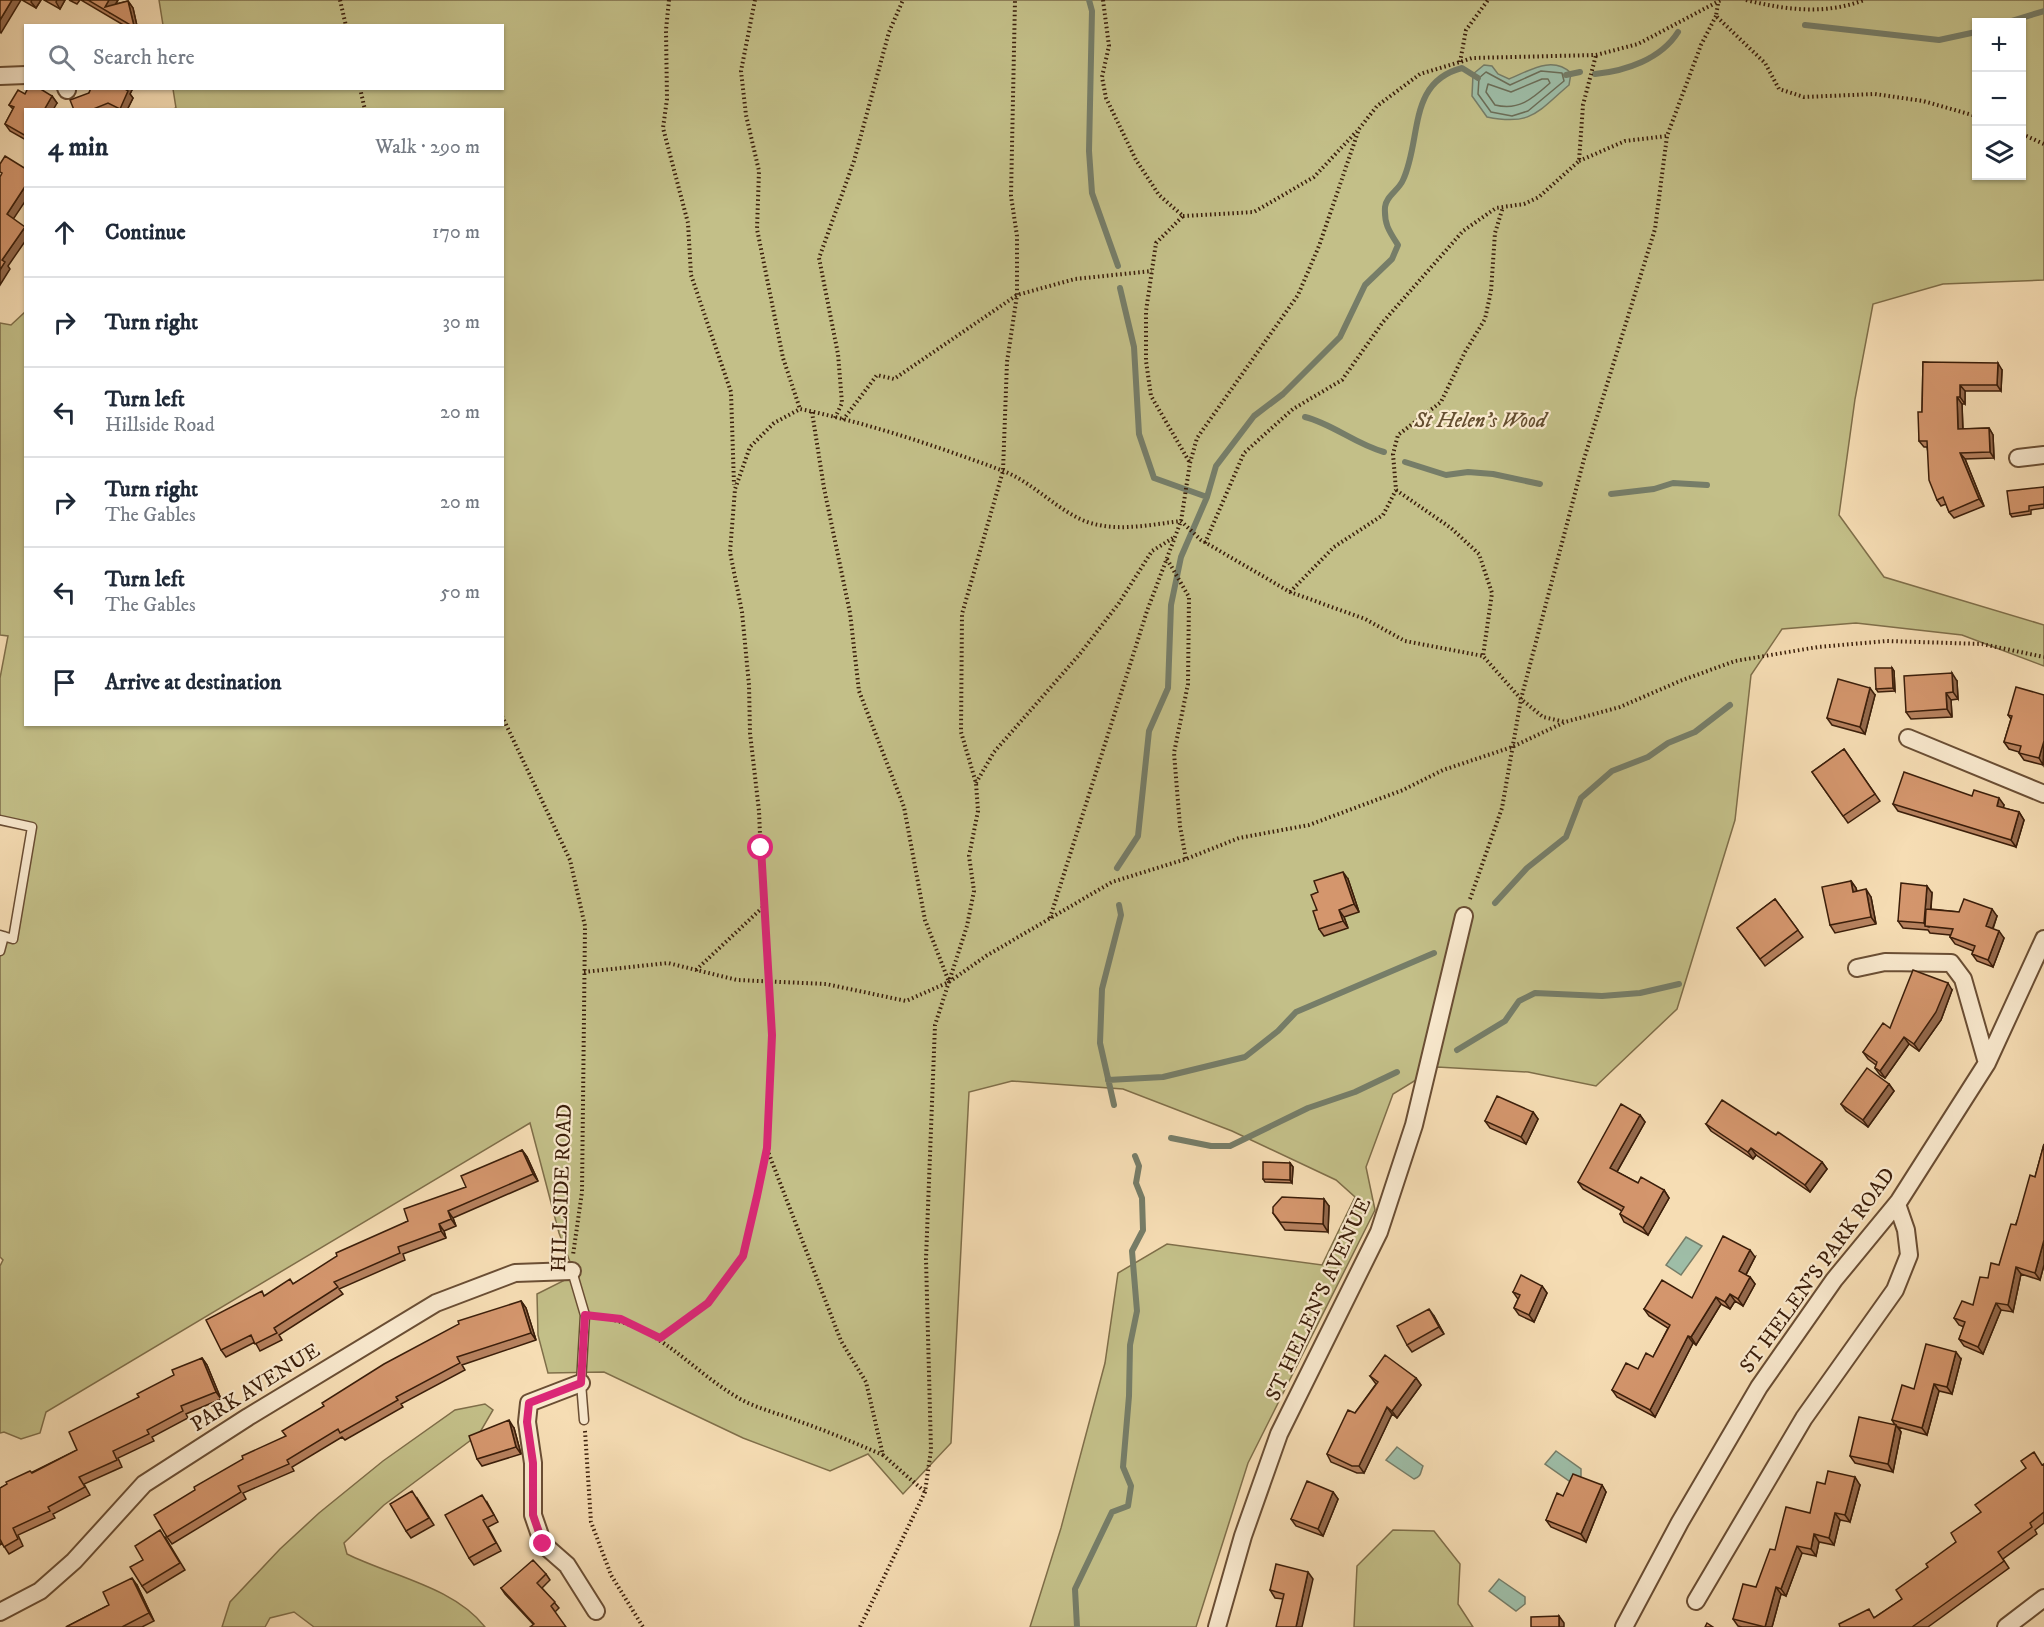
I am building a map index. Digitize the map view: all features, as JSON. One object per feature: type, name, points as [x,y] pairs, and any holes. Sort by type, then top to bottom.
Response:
[{"type":"street","points":[[0,76],[24,75]]},
{"type":"street","points":[[2018,458],[2044,455]]},
{"type":"street","points":[[1908,738],[2044,794]]},
{"type":"street","name":"ST HELEN'S AVENUE","points":[[1217,1627],[1243,1536],[1279,1434],[1379,1232],[1414,1125],[1464,916]]},
{"type":"street","name":"ST HELEN'S PARK ROAD","points":[[1624,1627],[1680,1522],[1759,1387],[1834,1280],[1897,1204],[1987,1063],[2044,939]]},
{"type":"street","points":[[1857,968],[1885,962],[1951,963],[1963,979],[1987,1063]]},
{"type":"street","points":[[1696,1601],[1804,1418],[1895,1290],[1909,1255],[1906,1230],[1897,1204]]},
{"type":"street","name":"PARK AVENUE","points":[[0,1612],[40,1591],[74,1561],[144,1484],[248,1417],[436,1303],[515,1273],[572,1271]]},
{"type":"street","points":[[581,1383],[529,1403],[527,1422],[533,1463],[533,1515],[543,1544],[567,1565],[596,1611]]},
{"type":"street","points":[[2006,1627],[2044,1598]]},
{"type":"lane","points":[[0,820],[32,827],[13,939],[2,936],[0,951]]},
{"type":"lane","name":"HILLSIDE ROAD","points":[[572,1271],[585,1315],[581,1383],[584,1420]]},
{"type":"path","points":[[340,0],[346,24]]},
{"type":"path","points":[[660,1338],[708,1303],[743,1256],[767,1148],[772,1035],[759,811],[750,734],[742,612],[730,552],[735,489],[731,392],[691,275],[688,223],[663,128],[667,99],[666,30],[669,0]]},
{"type":"path","points":[[755,0],[741,71],[746,115],[759,171],[757,229],[783,358],[800,409]]},
{"type":"path","points":[[835,418],[842,403],[838,354],[819,258],[854,161],[889,32],[903,0]]},
{"type":"path","points":[[860,1627],[925,1492],[931,1450],[926,1259],[935,1025],[967,926],[974,891],[969,856],[978,811],[976,783],[960,732],[962,614],[1003,471],[1007,362],[1017,295],[1017,236],[1011,196],[1015,0]]},
{"type":"path","points":[[1103,0],[1109,46],[1102,77],[1106,98],[1136,160],[1160,195],[1183,216]]},
{"type":"path","points":[[1460,62],[1466,30],[1488,0]]},
{"type":"path","points":[[1746,0],[1779,8],[1841,9],[1864,0]]},
{"type":"path","points":[[1464,916],[1502,808],[1521,699],[1584,459],[1655,230],[1667,136],[1701,45],[1716,16],[1720,2]]},
{"type":"path","points":[[1190,463],[1151,396],[1146,361],[1146,311],[1156,243],[1183,216],[1254,212],[1314,177],[1359,129],[1377,106],[1420,74],[1472,58],[1596,55],[1638,44],[1720,2]]},
{"type":"path","points":[[1716,16],[1766,63],[1779,89],[1804,97],[1875,94],[1923,101],[1972,115]]},
{"type":"path","points":[[1579,161],[1583,105],[1596,55]]},
{"type":"path","points":[[360,90],[365,108]]},
{"type":"path","points":[[1050,919],[1147,611],[1181,521],[1190,463],[1197,438],[1298,295],[1319,246],[1359,129]]},
{"type":"path","points":[[1203,541],[1244,453],[1293,409],[1342,380],[1383,322],[1463,231],[1496,208],[1524,204],[1539,197],[1579,161],[1625,141],[1667,136]]},
{"type":"path","points":[[2026,136],[2044,144]]},
{"type":"path","points":[[1290,592],[1334,547],[1383,515],[1396,490],[1393,454],[1398,435],[1441,402],[1465,352],[1485,319],[1491,291],[1496,233],[1503,207]]},
{"type":"path","points":[[843,420],[877,375],[894,380],[1017,295],[1075,279],[1152,271]]},
{"type":"path","points":[[735,489],[750,447],[774,423],[800,409],[903,436],[1003,471],[1031,484],[1079,519],[1122,529],[1181,521]]},
{"type":"path","points":[[812,412],[824,488],[850,613],[859,691],[904,807],[925,920],[950,982]]},
{"type":"path","points":[[1396,490],[1451,528],[1479,554],[1492,593],[1483,656]]},
{"type":"path","points":[[1181,521],[1203,541],[1290,592],[1365,620],[1405,641],[1483,656],[1521,699],[1544,717],[1565,722]]},
{"type":"path","points":[[976,783],[994,752],[1079,655],[1119,603],[1152,551],[1175,537]]},
{"type":"path","points":[[1167,558],[1189,597],[1188,684],[1174,753],[1180,826],[1186,860]]},
{"type":"path","points":[[584,972],[668,963],[736,980],[826,984],[906,1000],[950,982],[986,956],[1112,882],[1186,860],[1239,838],[1309,825],[1403,790],[1443,770],[1512,747],[1565,722],[1620,707],[1680,681],[1735,661],[1818,647],[1887,641],[1982,644],[2044,657]]},
{"type":"path","name":"HILLSIDE ROAD","points":[[504,720],[570,860],[585,926],[582,1192],[572,1271]]},
{"type":"path","points":[[696,970],[763,907]]},
{"type":"path","points":[[767,1148],[841,1341],[866,1382],[883,1455]]},
{"type":"path","points":[[585,1315],[621,1319],[660,1338],[717,1384],[744,1401],[837,1435],[883,1455],[925,1492]]},
{"type":"path","points":[[584,1420],[591,1522],[611,1575],[644,1627]]},
{"type":"green space","name":"St Helen's Wood","points":[[159,0],[2044,0],[2044,280],[1943,284],[1873,304],[1855,399],[1839,515],[1884,577],[2044,625],[2044,666],[1962,635],[1856,623],[1782,629],[1751,675],[1735,820],[1677,1009],[1596,1086],[1528,1072],[1437,1067],[1393,1094],[1366,1167],[1375,1210],[1248,1463],[1196,1627],[1030,1627],[1061,1528],[1105,1363],[1118,1273],[1167,1244],[1322,1265],[1355,1197],[1336,1180],[1232,1131],[1123,1089],[1012,1081],[969,1092],[951,1443],[903,1494],[868,1454],[830,1471],[743,1438],[604,1372],[548,1373],[538,1335],[537,1294],[575,1275],[559,1233],[530,1123],[46,1412],[40,1433],[21,1439],[4,1432],[0,1433],[0,1266],[3,1260],[0,1257],[0,935],[12,939],[32,827],[0,820],[0,678],[8,636],[0,635],[0,323],[11,325],[24,313],[24,726],[504,726],[504,108],[176,108],[173,90],[504,90],[504,24],[163,24]]},
{"type":"green space","points":[[485,1404],[493,1410],[479,1434],[384,1505],[344,1543],[347,1554],[439,1592],[472,1613],[485,1627],[314,1627],[294,1612],[270,1618],[265,1627],[222,1627],[230,1602],[280,1549],[319,1513],[383,1461],[455,1410]]},
{"type":"green space","points":[[1393,1530],[1434,1531],[1460,1564],[1458,1604],[1473,1627],[1354,1627],[1357,1566]]},
{"type":"water","points":[[1484,65],[1492,66],[1498,74],[1509,79],[1548,65],[1556,65],[1571,73],[1569,85],[1533,115],[1514,120],[1502,119],[1487,117],[1472,96],[1473,74]]},
{"type":"water","points":[[1686,1237],[1702,1246],[1681,1275],[1666,1265]]},
{"type":"water","points":[[1397,1447],[1423,1466],[1418,1477],[1414,1479],[1386,1460]]},
{"type":"water","points":[[1556,1451],[1581,1469],[1581,1476],[1572,1483],[1545,1464]]},
{"type":"water","points":[[1499,1579],[1525,1597],[1525,1604],[1516,1611],[1489,1591]]},
{"type":"building","points":[[0,0],[12,0],[0,20]]},
{"type":"building","points":[[88,0],[109,0],[105,7],[128,1],[134,24],[129,24]]},
{"type":"building","points":[[18,90],[25,94],[27,90],[42,90],[52,96],[45,108],[24,108],[24,135],[5,124],[14,107],[9,105]]},
{"type":"building","points":[[90,90],[128,91],[120,108],[108,103],[96,108],[73,108],[70,100],[89,93]]},
{"type":"building","points":[[5,156],[24,168],[24,188],[7,214],[24,228],[2,260],[5,262],[0,270],[0,177],[2,173],[0,164]]},
{"type":"building","points":[[1923,362],[1998,363],[1997,385],[1960,385],[1960,397],[1957,397],[1958,429],[1989,428],[1990,452],[1960,453],[1979,499],[1949,512],[1943,497],[1937,500],[1929,480],[1927,441],[1919,441],[1918,412],[1922,412]]},
{"type":"building","points":[[2044,487],[2044,504],[2029,506],[2029,511],[2010,514],[2007,491]]},
{"type":"building","points":[[1875,668],[1892,668],[1893,688],[1876,689]]},
{"type":"building","points":[[1952,673],[1953,692],[1946,693],[1947,709],[1906,712],[1904,676]]},
{"type":"building","points":[[1838,679],[1870,688],[1860,727],[1827,718]]},
{"type":"building","points":[[2016,687],[2044,695],[2044,741],[2039,758],[2019,753],[2021,746],[2004,742],[2012,716],[2008,715]]},
{"type":"building","points":[[1844,749],[1875,794],[1843,816],[1812,772]]},
{"type":"building","points":[[1904,772],[1972,796],[1974,790],[1999,798],[1997,806],[2019,812],[2011,840],[1893,804]]},
{"type":"building","points":[[1343,872],[1354,904],[1339,910],[1343,921],[1319,929],[1313,911],[1317,910],[1311,895],[1318,892],[1314,881]]},
{"type":"building","points":[[1851,881],[1853,892],[1866,889],[1871,917],[1830,925],[1822,887]]},
{"type":"building","points":[[1901,883],[1927,886],[1924,923],[1898,921]]},
{"type":"building","points":[[1775,899],[1798,930],[1760,959],[1737,928]]},
{"type":"building","points":[[1964,899],[1992,909],[1986,926],[1999,931],[1988,960],[1972,954],[1975,946],[1950,937],[1953,929],[1925,926],[1926,909],[1959,912]]},
{"type":"building","points":[[1913,970],[1948,983],[1936,1012],[1914,1044],[1904,1037],[1880,1071],[1875,1068],[1877,1062],[1863,1052],[1883,1023],[1890,1028]]},
{"type":"building","points":[[1867,1068],[1889,1084],[1863,1120],[1841,1104]]},
{"type":"building","points":[[1497,1096],[1533,1112],[1521,1137],[1485,1121]]},
{"type":"building","points":[[1722,1100],[1776,1135],[1778,1132],[1822,1162],[1805,1185],[1751,1148],[1748,1152],[1706,1124]]},
{"type":"building","points":[[1621,1104],[1640,1115],[1610,1168],[1638,1183],[1641,1177],[1664,1190],[1643,1228],[1620,1214],[1624,1207],[1578,1182]]},
{"type":"building","points":[[2044,1144],[2044,1240],[2035,1273],[2016,1267],[2008,1305],[1996,1303],[1978,1347],[1959,1339],[1965,1322],[1954,1318],[1962,1301],[1973,1305],[1980,1277],[1988,1278],[1991,1263],[1999,1265],[2011,1224],[2016,1225],[2030,1175],[2035,1177]]},
{"type":"building","points":[[522,1150],[533,1174],[448,1211],[451,1219],[439,1224],[441,1231],[398,1247],[400,1253],[334,1282],[338,1287],[274,1328],[277,1333],[255,1344],[251,1335],[221,1350],[206,1320],[262,1291],[264,1296],[290,1279],[293,1284],[337,1256],[336,1253],[408,1221],[404,1209],[466,1187],[461,1176]]},
{"type":"building","points":[[1263,1162],[1290,1163],[1290,1180],[1263,1179]]},
{"type":"building","points":[[1282,1197],[1324,1199],[1323,1224],[1280,1222],[1273,1213],[1273,1207]]},
{"type":"building","points":[[1723,1236],[1750,1250],[1739,1271],[1750,1277],[1738,1299],[1730,1294],[1725,1302],[1716,1297],[1691,1337],[1688,1336],[1650,1410],[1612,1390],[1626,1363],[1638,1369],[1646,1353],[1653,1357],[1670,1325],[1644,1309],[1662,1280],[1692,1298]]},
{"type":"building","points":[[1521,1275],[1542,1286],[1529,1315],[1514,1308],[1520,1295],[1513,1292]]},
{"type":"building","points":[[521,1301],[531,1333],[457,1357],[460,1363],[396,1397],[398,1400],[340,1433],[338,1429],[287,1460],[289,1464],[238,1486],[241,1492],[167,1537],[154,1515],[195,1490],[194,1487],[243,1459],[242,1456],[286,1436],[282,1431],[324,1406],[322,1403],[384,1364],[459,1324],[458,1321]]},
{"type":"building","points":[[1429,1309],[1439,1327],[1407,1345],[1397,1326]]},
{"type":"building","points":[[1926,1344],[1956,1352],[1947,1387],[1934,1384],[1922,1428],[1892,1420],[1902,1385],[1914,1389]]},
{"type":"building","points":[[1385,1355],[1416,1378],[1392,1411],[1387,1407],[1359,1466],[1352,1466],[1327,1454],[1348,1410],[1355,1413],[1378,1382],[1370,1376]]},
{"type":"building","points":[[202,1358],[216,1392],[181,1406],[183,1411],[147,1430],[149,1434],[113,1451],[117,1460],[79,1477],[85,1487],[48,1507],[50,1511],[13,1528],[18,1539],[4,1547],[0,1539],[0,1488],[7,1484],[6,1482],[30,1471],[32,1473],[77,1450],[69,1432],[139,1397],[137,1394],[174,1375],[172,1370]]},
{"type":"building","points":[[1859,1417],[1896,1425],[1888,1464],[1850,1456]]},
{"type":"building","points":[[509,1420],[516,1447],[477,1459],[469,1436]]},
{"type":"building","points":[[2034,1452],[2042,1465],[2044,1464],[2044,1512],[2030,1523],[2032,1527],[1998,1552],[2004,1561],[1912,1627],[1840,1627],[1839,1624],[1869,1609],[1874,1618],[1902,1599],[1896,1590],[1928,1567],[1926,1564],[1956,1542],[1951,1533],[1981,1512],[1975,1505],[2026,1468],[2021,1461]]},
{"type":"building","points":[[1828,1471],[1855,1477],[1845,1515],[1835,1513],[1829,1538],[1814,1534],[1811,1549],[1797,1546],[1781,1589],[1776,1587],[1765,1627],[1733,1619],[1743,1584],[1756,1587],[1770,1549],[1775,1550],[1786,1507],[1810,1513],[1817,1482],[1825,1484]]},
{"type":"building","points":[[1573,1474],[1602,1485],[1581,1534],[1546,1520],[1557,1493],[1563,1496]]},
{"type":"building","points":[[1307,1481],[1333,1492],[1318,1529],[1291,1519]]},
{"type":"building","points":[[412,1491],[429,1518],[406,1531],[390,1504]]},
{"type":"building","points":[[482,1495],[494,1515],[483,1520],[496,1543],[469,1558],[445,1515]]},
{"type":"building","points":[[160,1530],[180,1563],[142,1586],[130,1567],[143,1560],[135,1546]]},
{"type":"building","points":[[533,1560],[546,1574],[537,1583],[555,1602],[551,1606],[566,1627],[530,1627],[534,1624],[501,1588]]},
{"type":"building","points":[[1276,1564],[1308,1572],[1296,1627],[1276,1627],[1284,1594],[1270,1590]]},
{"type":"building","points":[[132,1578],[149,1613],[122,1627],[66,1627],[109,1605],[103,1592]]},
{"type":"building","points":[[1559,1616],[1559,1627],[1531,1627],[1531,1617]]},
{"type":"waterway","points":[[1089,0],[1092,11],[1089,151],[1092,193],[1118,266]]},
{"type":"waterway","points":[[2021,18],[2044,11]]},
{"type":"waterway","points":[[1805,25],[1939,40],[1972,33]]},
{"type":"waterway","points":[[1595,74],[1619,70],[1642,62],[1662,50],[1678,32]]},
{"type":"waterway","points":[[1117,868],[1138,836],[1149,731],[1168,688],[1171,605],[1181,557],[1207,497],[1216,466],[1254,416],[1283,394],[1340,337],[1365,285],[1392,259],[1398,245],[1386,223],[1385,207],[1390,196],[1403,180],[1409,164],[1419,114],[1432,86],[1444,75],[1462,68],[1478,78]]},
{"type":"waterway","points":[[1566,75],[1580,72]]},
{"type":"waterway","points":[[1120,288],[1134,347],[1139,434],[1154,478],[1207,497]]},
{"type":"waterway","points":[[1305,417],[1384,452]]},
{"type":"waterway","points":[[1405,462],[1446,475],[1468,472],[1493,474],[1540,484]]},
{"type":"waterway","points":[[1611,494],[1654,489],[1673,483],[1707,485]]},
{"type":"waterway","points":[[1495,903],[1527,868],[1566,837],[1581,798],[1612,771],[1648,757],[1668,743],[1695,732],[1730,705]]},
{"type":"waterway","points":[[1114,1105],[1100,1043],[1102,989],[1121,915],[1119,905]]},
{"type":"waterway","points":[[1108,1080],[1163,1077],[1245,1057],[1278,1031],[1296,1012],[1434,953]]},
{"type":"waterway","points":[[1457,1050],[1505,1021],[1519,1001],[1535,993],[1602,996],[1640,993],[1679,984]]},
{"type":"waterway","points":[[1171,1138],[1211,1146],[1230,1146],[1308,1108],[1355,1092],[1397,1072]]},
{"type":"waterway","points":[[1077,1627],[1075,1589],[1112,1512],[1128,1506],[1131,1486],[1123,1467],[1129,1396],[1130,1345],[1137,1311],[1132,1251],[1143,1230],[1142,1198],[1136,1183],[1139,1166],[1135,1156]]},
{"type":"route","points":[[543,1544],[533,1515],[533,1463],[527,1422],[529,1403],[581,1383],[585,1315],[621,1319],[660,1338],[708,1303],[743,1256],[767,1148],[772,1035],[761,848]]}]
